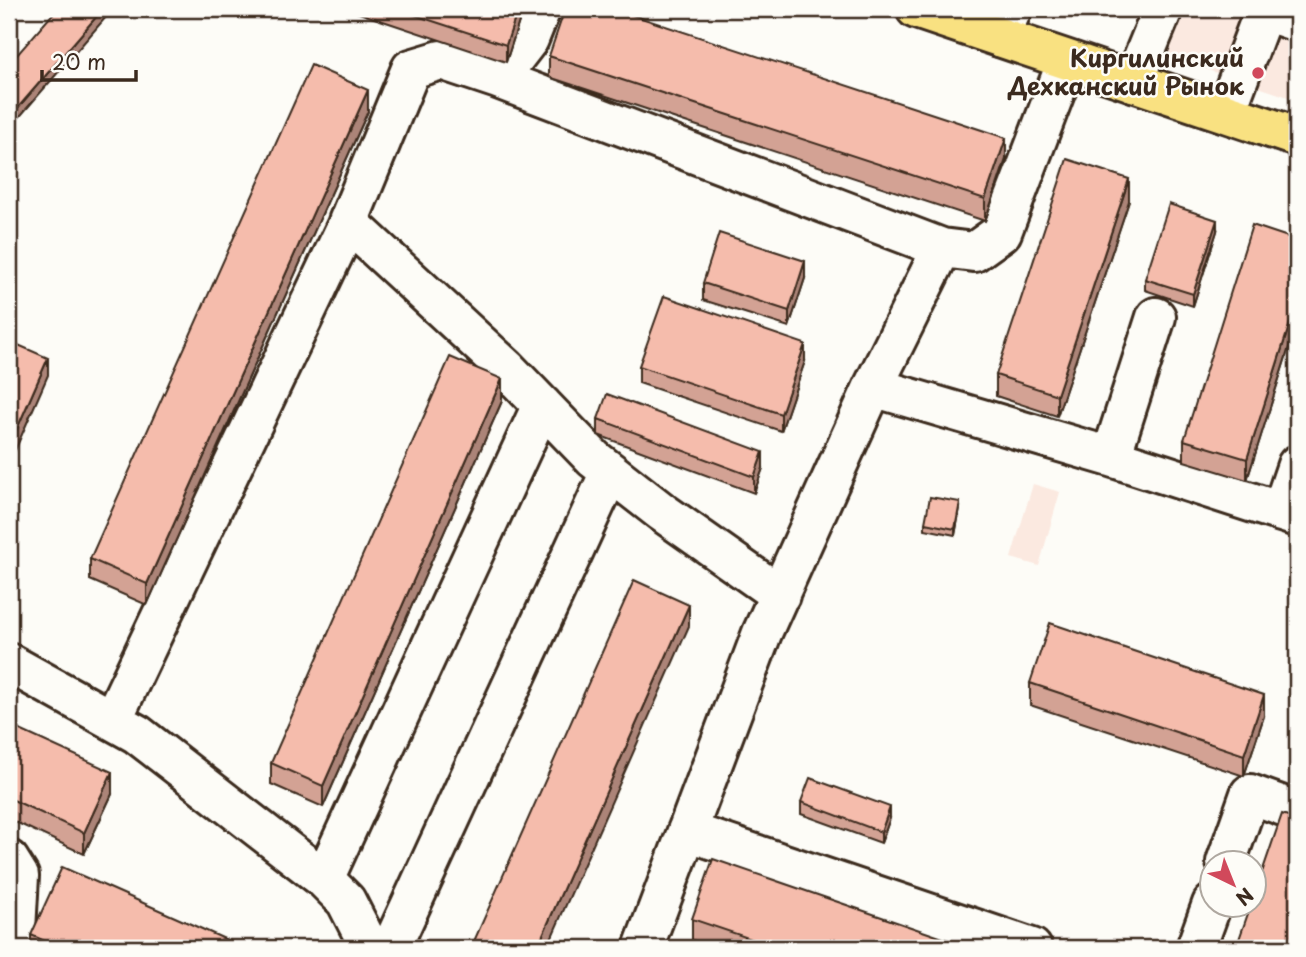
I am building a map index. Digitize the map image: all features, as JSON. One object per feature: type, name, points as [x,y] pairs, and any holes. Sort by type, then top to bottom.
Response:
[{"type":"main road","points":[[916,9],[1006,23],[1068,61],[1297,136]]},
{"type":"street","points":[[9,38],[34,9]]},
{"type":"street","points":[[498,79],[529,39],[541,9]]},
{"type":"street","points":[[1133,82],[1163,9]]},
{"type":"street","points":[[1226,112],[1274,14]]},
{"type":"street","points":[[113,720],[352,215],[411,69],[441,60],[498,79],[942,248],[974,252],[1002,232],[1068,61]]},
{"type":"street","points":[[352,215],[348,222],[610,471],[780,595]]},
{"type":"street","points":[[643,948],[762,633],[873,387],[942,248]]},
{"type":"street","points":[[1111,457],[1156,317]]},
{"type":"street","points":[[873,387],[1111,457],[1289,515],[1297,465]]},
{"type":"street","points":[[324,879],[542,405]]},
{"type":"street","points":[[391,948],[610,471]]},
{"type":"street","points":[[9,663],[137,734],[324,879],[346,901],[370,948]]},
{"type":"street","points":[[1231,848],[1250,794],[1297,811]]},
{"type":"street","points":[[687,831],[1032,948]]},
{"type":"street","points":[[9,860],[19,876],[15,948]]},
{"type":"street","points":[[1196,948],[1207,918]]},
{"type":"shaded area","name":"Киргилинский Дехканский Рынок","points":[[1152,9],[1297,9],[1297,100],[1139,47]]},
{"type":"shaded area","points":[[1033,484],[1060,492],[1039,566],[1011,558]]},
{"type":"building","points":[[57,9],[103,9],[9,118],[9,64]]},
{"type":"building","points":[[396,9],[518,9],[506,45]]},
{"type":"building","points":[[565,9],[614,9],[1006,138],[985,199],[549,56]]},
{"type":"building","points":[[311,65],[368,90],[147,584],[90,559]]},
{"type":"building","points":[[1067,159],[1129,179],[1057,395],[996,375]]},
{"type":"building","points":[[1169,204],[1217,220],[1193,294],[1145,279]]},
{"type":"building","points":[[1252,225],[1297,240],[1297,301],[1247,459],[1184,440]]},
{"type":"building","points":[[719,233],[805,261],[789,311],[703,283]]},
{"type":"building","points":[[664,296],[805,344],[781,414],[639,366]]},
{"type":"building","points":[[9,341],[48,358],[9,447]]},
{"type":"building","points":[[450,357],[502,379],[323,786],[271,763]]},
{"type":"building","points":[[607,394],[763,452],[754,477],[598,419]]},
{"type":"building","points":[[930,497],[960,502],[955,529],[925,523]]},
{"type":"building","points":[[634,580],[689,605],[537,948],[471,948]]},
{"type":"building","points":[[1050,623],[1264,695],[1244,755],[1030,683]]},
{"type":"building","points":[[9,725],[112,772],[84,833],[9,798]]},
{"type":"building","points":[[810,778],[890,807],[881,832],[801,802]]},
{"type":"building","points":[[1282,814],[1297,819],[1297,948],[1236,948],[1246,918],[1268,918],[1268,855]]},
{"type":"building","points":[[713,859],[972,948],[778,948],[692,919]]},
{"type":"building","points":[[62,867],[245,948],[61,948],[31,935]]},
{"type":"place","name":"Киргилинский Дехканский Рынок","points":[[1258,73]]}]
